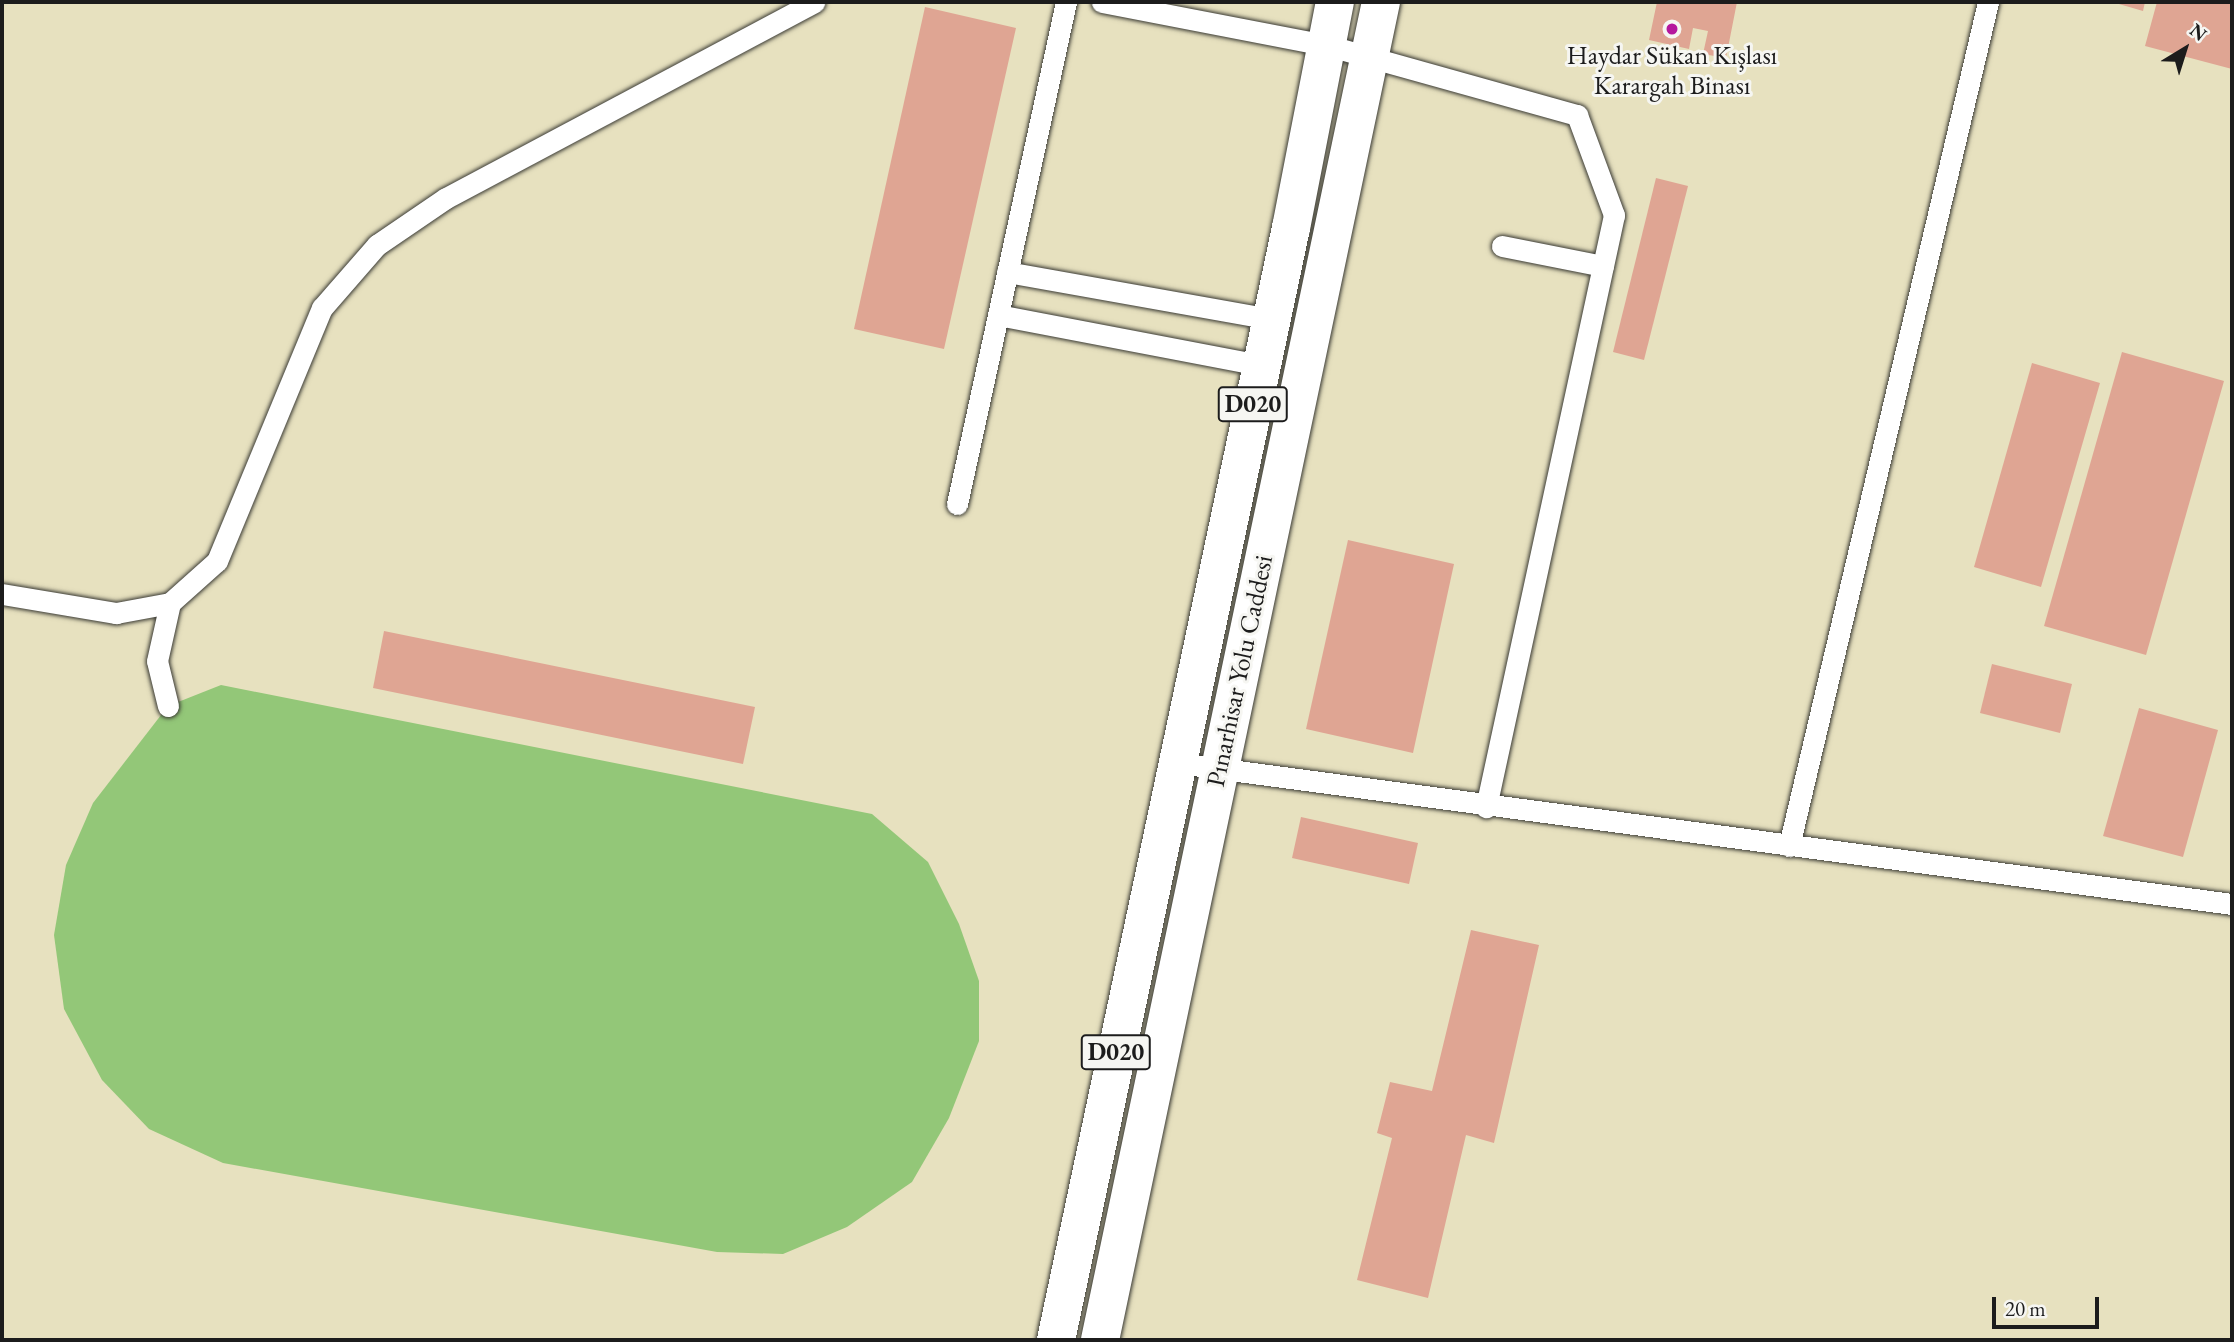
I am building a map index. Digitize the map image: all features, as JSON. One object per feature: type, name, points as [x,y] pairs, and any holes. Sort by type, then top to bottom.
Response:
[{"type":"highway","name":"Pınarhisar Yolu Caddesi","points":[[1056,1340],[1335,2]]},
{"type":"highway","name":"Pınarhisar Yolu Caddesi","points":[[1100,1340],[1381,2]]},
{"type":"lane","points":[[2,594],[116,613],[170,603],[217,561],[322,309],[377,245],[446,198],[814,2]]},
{"type":"lane","points":[[957,504],[1066,2]]},
{"type":"lane","points":[[1102,2],[1326,45],[1577,115],[1614,215],[1486,807]]},
{"type":"lane","points":[[1789,846],[1987,2]]},
{"type":"lane","points":[[1502,246],[1603,266]]},
{"type":"lane","points":[[1007,272],[1271,319]]},
{"type":"lane","points":[[998,314],[1261,365]]},
{"type":"lane","points":[[168,706],[156,662],[170,603]]},
{"type":"lane","points":[[1178,764],[2232,904]]},
{"type":"green space","points":[[221,685],[872,814],[928,862],[959,924],[979,981],[979,1041],[949,1118],[912,1182],[847,1227],[783,1254],[717,1252],[223,1163],[149,1129],[102,1080],[64,1009],[54,935],[66,865],[93,803],[168,706]]},
{"type":"building","name":"Haydar Sükan Kışlası Karargah Binası","points":[[1657,2],[1737,2],[1726,58],[1703,54],[1708,31],[1693,28],[1689,49],[1649,40]]},
{"type":"building","points":[[2112,2],[2145,2],[2143,11]]},
{"type":"building","points":[[2157,2],[2232,2],[2232,69],[2145,46]]},
{"type":"building","points":[[925,7],[1016,28],[944,349],[854,329]]},
{"type":"building","points":[[1656,178],[1688,186],[1644,360],[1613,352]]},
{"type":"building","points":[[2122,352],[2224,381],[2146,655],[2044,626]]},
{"type":"building","points":[[2032,363],[2100,383],[2041,587],[1974,567]]},
{"type":"building","points":[[1348,540],[1454,564],[1413,753],[1306,729]]},
{"type":"building","points":[[384,631],[755,707],[743,764],[373,688]]},
{"type":"building","points":[[1992,664],[2072,684],[2060,733],[1980,713]]},
{"type":"building","points":[[2139,708],[2218,730],[2183,857],[2103,836]]},
{"type":"building","points":[[1301,817],[1418,843],[1409,884],[1292,858]]},
{"type":"building","points":[[1471,930],[1539,945],[1494,1143],[1466,1135],[1428,1298],[1357,1280],[1392,1138],[1377,1133],[1390,1082],[1432,1091]]},
{"type":"place","name":"Haydar Sükan Kışlası Karargah Binası","points":[[1672,29]]}]
